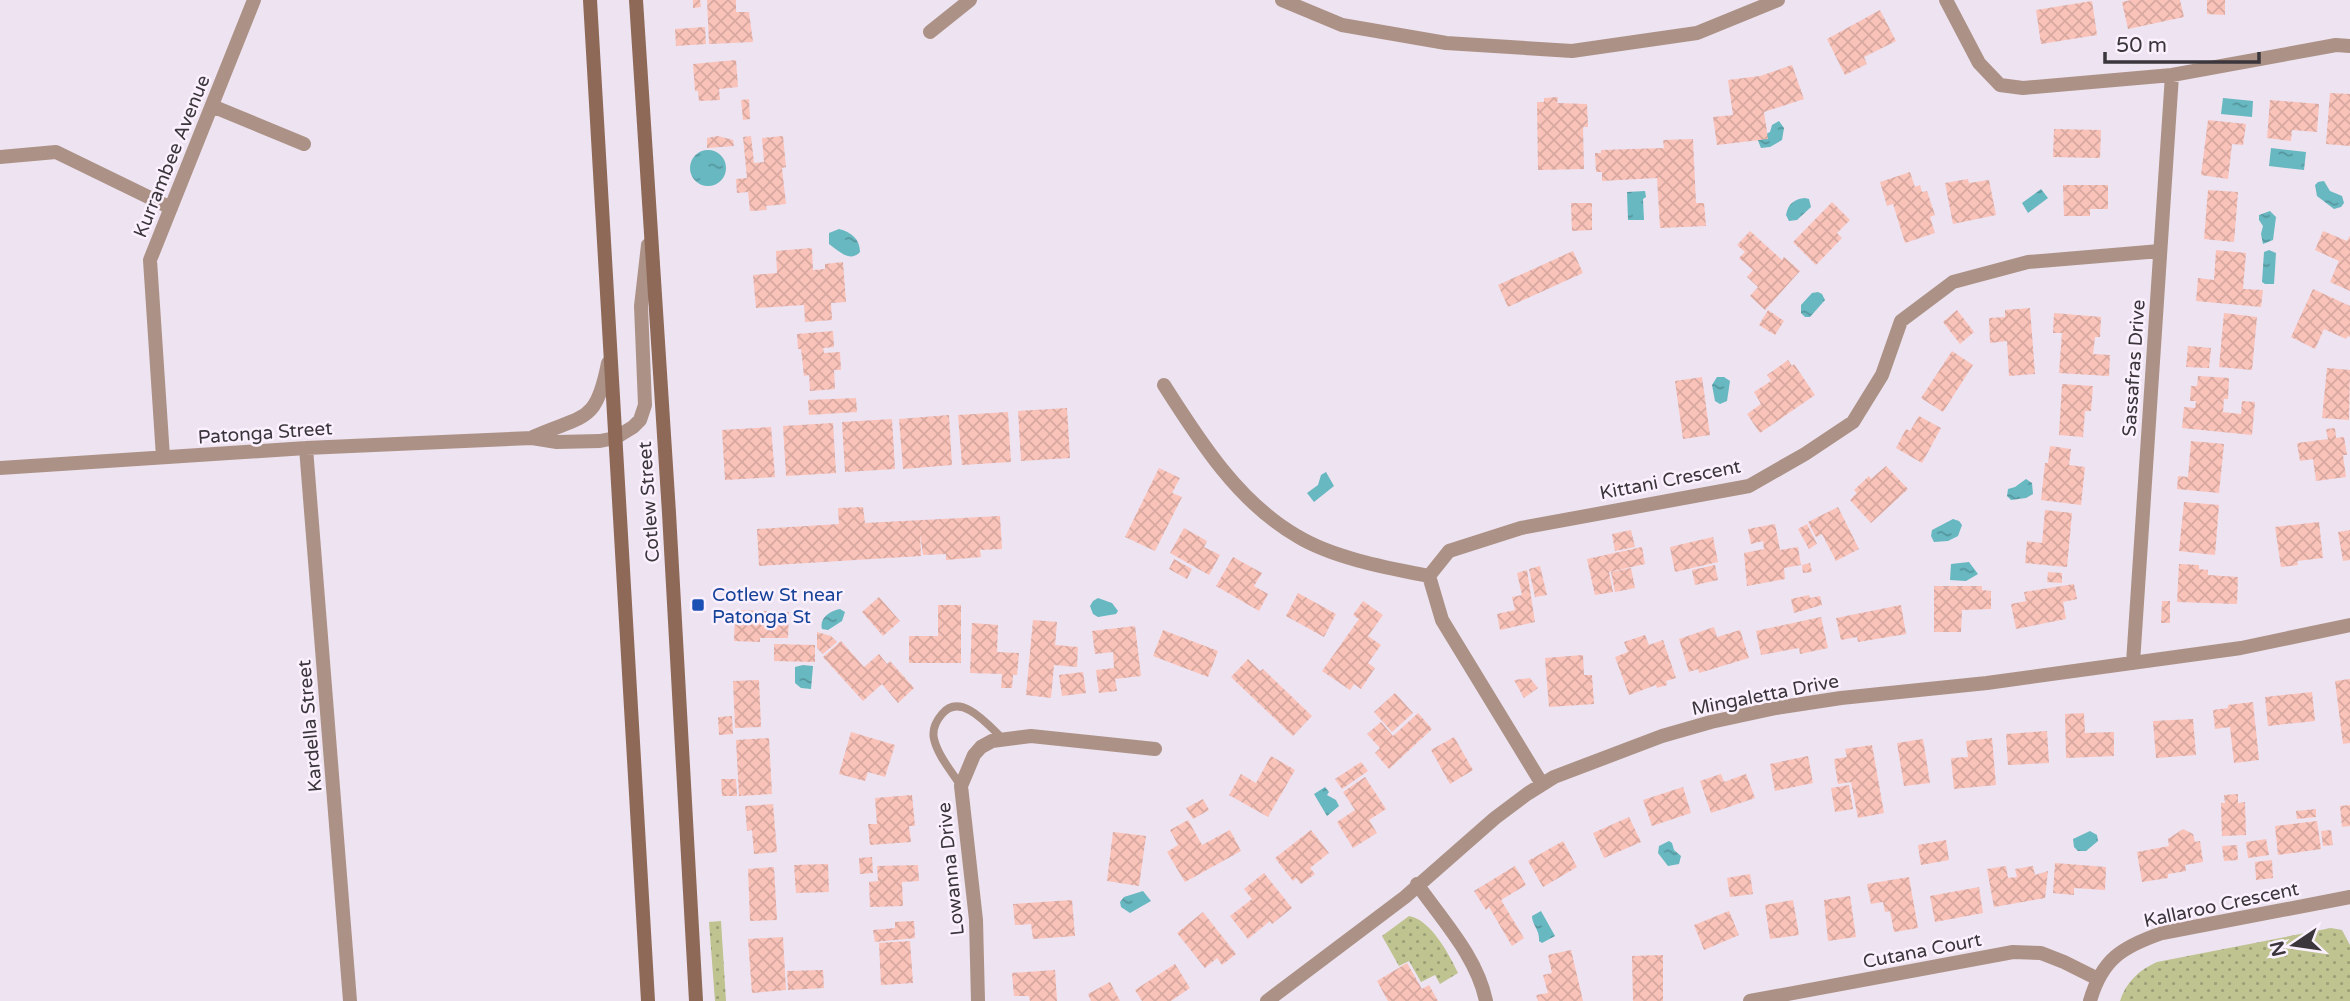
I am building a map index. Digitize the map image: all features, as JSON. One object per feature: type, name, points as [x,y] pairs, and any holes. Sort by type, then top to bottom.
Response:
[{"type":"main road","name":"Cotlew Street","points":[[590,0],[648,1001]]},
{"type":"main road","name":"Cotlew Street","points":[[636,0],[669,513],[696,1001]]},
{"type":"street","name":"Kurrambee Avenue","points":[[163,457],[150,260],[254,0]]},
{"type":"street","points":[[930,32],[970,0]]},
{"type":"street","points":[[1282,0],[1342,25],[1446,43],[1572,51],[1698,33],[1777,0]]},
{"type":"street","points":[[1946,0],[1979,63],[2000,85],[2023,88],[2172,75],[2336,45],[2350,46]]},
{"type":"street","name":"Sassafras Drive","points":[[2133,663],[2172,75]]},
{"type":"street","points":[[212,106],[303,144]]},
{"type":"street","points":[[0,157],[56,152],[171,208]]},
{"type":"street","points":[[615,438],[627,432],[639,420],[645,405],[641,306],[649,230]]},
{"type":"street","name":"Kittani Crescent","points":[[1429,576],[1449,551],[1521,528],[1749,486],[1853,422],[1882,375],[1901,321],[1953,282],[2028,262],[2160,251]]},
{"type":"street","name":"Patonga Street","points":[[532,438],[577,420],[593,409],[603,392],[611,351]]},
{"type":"street","points":[[1164,385],[1199,440],[1244,494],[1297,537],[1343,555],[1429,576],[1442,620],[1542,784]]},
{"type":"street","name":"Patonga Street","points":[[0,468],[306,448],[532,438],[577,442],[615,438]]},
{"type":"street","name":"Kardella Street","points":[[306,448],[350,1001]]},
{"type":"street","name":"Mingaletta Drive","points":[[1267,1001],[1405,897],[1495,818],[1542,784],[1662,736],[1776,708],[2241,648],[2350,625]]},
{"type":"street","name":"Lowanna Drive","points":[[978,1001],[976,920],[961,786],[967,768],[981,747],[992,741],[1031,736],[1155,750]]},
{"type":"street","points":[[1417,884],[1474,964],[1486,1001]]},
{"type":"street","name":"Kallaroo Crescent","points":[[2090,1001],[2107,964],[2123,948],[2162,933],[2350,897]]},
{"type":"street","name":"Cutana Court","points":[[1750,1001],[2013,952],[2041,953],[2098,979]]},
{"type":"lane","points":[[961,786],[934,738],[935,724],[944,711],[954,706],[967,707],[1003,740]]},
{"type":"green space","points":[[1409,916],[1432,931],[1458,973],[1440,984],[1435,975],[1421,982],[1409,961],[1399,966],[1382,936]]},
{"type":"green space","points":[[721,921],[726,1001],[715,1001],[709,922]]},
{"type":"green space","points":[[2331,928],[2342,930],[2350,945],[2350,1001],[2120,1001],[2134,977],[2157,962]]},
{"type":"water","points":[[2223,98],[2253,101],[2252,117],[2221,114]]},
{"type":"water","points":[[1779,121],[1784,128],[1782,140],[1770,147],[1761,148],[1757,138],[1770,132],[1772,125]]},
{"type":"water","points":[[2271,148],[2306,152],[2304,170],[2269,166]]},
{"type":"water","points":[[708,150],[721,155],[726,168],[721,181],[708,186],[695,181],[690,168],[695,155]]},
{"type":"water","points":[[2324,181],[2330,191],[2342,196],[2344,203],[2341,207],[2334,209],[2317,196],[2315,185]]},
{"type":"water","points":[[2041,189],[2048,198],[2028,213],[2022,203]]},
{"type":"water","points":[[1645,191],[1644,220],[1628,220],[1627,192]]},
{"type":"water","points":[[1805,198],[1809,199],[1811,207],[1797,220],[1789,221],[1786,215],[1790,205]]},
{"type":"water","points":[[2270,211],[2276,217],[2273,240],[2263,244],[2263,226],[2259,215]]},
{"type":"water","points":[[839,229],[857,240],[860,252],[852,256],[844,255],[829,244],[829,233]]},
{"type":"water","points":[[2269,250],[2276,253],[2274,284],[2262,282],[2264,252]]},
{"type":"water","points":[[1818,292],[1825,300],[1810,317],[1805,317],[1801,313],[1801,305],[1812,293]]},
{"type":"water","points":[[1717,377],[1730,381],[1727,401],[1720,404],[1715,401],[1712,385]]},
{"type":"water","points":[[1326,472],[1334,486],[1314,502],[1307,493],[1318,485],[1321,475]]},
{"type":"water","points":[[2026,479],[2032,483],[2033,494],[2011,500],[2007,496],[2008,489]]},
{"type":"water","points":[[1953,519],[1962,525],[1958,536],[1948,541],[1934,542],[1932,530]]},
{"type":"water","points":[[1969,562],[1978,574],[1966,581],[1950,580],[1951,564]]},
{"type":"water","points":[[1098,598],[1112,603],[1118,611],[1116,614],[1098,617],[1093,614],[1090,606]]},
{"type":"water","points":[[840,609],[845,612],[842,621],[828,630],[822,629],[826,616]]},
{"type":"water","points":[[813,666],[811,689],[801,688],[795,683],[795,667]]},
{"type":"water","points":[[1325,787],[1329,792],[1327,795],[1336,800],[1339,806],[1327,816],[1314,794]]},
{"type":"water","points":[[2090,831],[2097,835],[2098,841],[2086,851],[2078,851],[2074,847],[2073,839]]},
{"type":"water","points":[[1669,841],[1681,856],[1679,864],[1668,866],[1658,853],[1659,846]]},
{"type":"water","points":[[1143,891],[1151,901],[1130,913],[1121,907],[1120,902],[1124,897]]},
{"type":"water","points":[[1541,911],[1555,936],[1542,943],[1539,941],[1532,916]]},
{"type":"building","points":[[693,0],[700,0],[701,7],[693,8]]},
{"type":"building","points":[[707,0],[736,0],[736,12],[749,12],[753,42],[709,44]]},
{"type":"building","points":[[2180,0],[2184,17],[2128,29],[2122,2]]},
{"type":"building","points":[[2207,0],[2225,0],[2225,15],[2207,14]]},
{"type":"building","points":[[2092,1],[2097,35],[2041,44],[2036,10]]},
{"type":"building","points":[[1880,10],[1896,41],[1864,57],[1867,64],[1845,75],[1827,39]]},
{"type":"building","points":[[705,27],[706,44],[676,46],[675,29]]},
{"type":"building","points":[[736,60],[738,87],[719,89],[720,100],[699,101],[698,91],[695,91],[693,64]]},
{"type":"building","points":[[1792,65],[1804,99],[1764,112],[1768,139],[1717,145],[1713,117],[1733,115],[1728,80],[1760,76]]},
{"type":"building","points":[[2330,93],[2350,94],[2350,146],[2326,144]]},
{"type":"building","points":[[1558,97],[1557,103],[1587,104],[1588,127],[1583,127],[1584,169],[1538,170],[1537,102],[1544,102],[1544,98]]},
{"type":"building","points":[[749,99],[750,119],[743,120],[741,100]]},
{"type":"building","points":[[2270,100],[2319,104],[2317,132],[2292,130],[2291,141],[2267,138]]},
{"type":"building","points":[[2208,120],[2246,124],[2243,145],[2232,144],[2228,179],[2201,175]]},
{"type":"building","points":[[2054,129],[2101,130],[2100,158],[2053,157]]},
{"type":"building","points":[[718,136],[733,140],[734,146],[707,148],[707,138]]},
{"type":"building","points":[[751,136],[754,163],[764,162],[762,138],[783,136],[786,167],[782,168],[786,204],[766,206],[767,210],[750,211],[748,192],[737,193],[736,179],[747,178],[743,137]]},
{"type":"building","points":[[1693,139],[1696,203],[1704,203],[1706,226],[1660,228],[1657,178],[1602,181],[1602,172],[1596,172],[1595,153],[1601,153],[1601,150],[1664,148],[1663,140]]},
{"type":"building","points":[[1910,172],[1915,187],[1920,185],[1922,192],[1927,191],[1935,215],[1930,217],[1935,233],[1905,243],[1893,204],[1887,206],[1880,182]]},
{"type":"building","points":[[1968,179],[1969,183],[1989,180],[1996,215],[1953,224],[1945,183]]},
{"type":"building","points":[[2063,185],[2108,185],[2108,209],[2090,209],[2090,216],[2064,216]]},
{"type":"building","points":[[2208,190],[2238,192],[2234,242],[2204,239]]},
{"type":"building","points":[[1832,202],[1850,220],[1837,233],[1842,238],[1816,265],[1793,242]]},
{"type":"building","points":[[1571,203],[1592,203],[1592,230],[1572,231]]},
{"type":"building","points":[[1750,231],[1782,260],[1784,257],[1800,271],[1765,310],[1750,296],[1758,287],[1747,277],[1753,270],[1739,258],[1745,252],[1737,245]]},
{"type":"building","points":[[2323,231],[2347,241],[2350,236],[2350,291],[2330,282],[2339,261],[2315,250]]},
{"type":"building","points":[[812,248],[813,270],[825,269],[825,264],[843,262],[846,302],[831,303],[832,320],[805,322],[804,305],[756,308],[753,275],[777,273],[776,251]]},
{"type":"building","points":[[2216,250],[2246,253],[2243,289],[2263,290],[2261,307],[2196,301],[2198,278],[2214,280]]},
{"type":"building","points":[[1573,251],[1583,273],[1508,307],[1498,285]]},
{"type":"building","points":[[2313,289],[2350,306],[2350,337],[2346,339],[2324,329],[2315,349],[2291,337]]},
{"type":"building","points":[[2030,308],[2035,374],[2009,376],[2007,341],[1990,343],[1989,318],[2005,317],[2005,310]]},
{"type":"building","points":[[1768,310],[1784,321],[1775,335],[1759,325]]},
{"type":"building","points":[[1957,310],[1974,332],[1960,344],[1943,322]]},
{"type":"building","points":[[2054,313],[2101,317],[2100,337],[2095,337],[2093,354],[2110,355],[2109,376],[2059,373],[2062,333],[2053,333]]},
{"type":"building","points":[[2224,313],[2257,317],[2252,370],[2219,367]]},
{"type":"building","points":[[833,331],[834,347],[823,348],[824,353],[840,352],[841,370],[834,370],[835,389],[810,391],[809,375],[804,376],[797,334]]},
{"type":"building","points":[[2188,346],[2211,348],[2209,368],[2186,367]]},
{"type":"building","points":[[1952,351],[1973,365],[1943,412],[1921,398]]},
{"type":"building","points":[[1788,360],[1792,366],[1794,364],[1815,395],[1760,433],[1747,414],[1761,404],[1754,392],[1771,381],[1767,375]]},
{"type":"building","points":[[2327,368],[2350,370],[2349,420],[2322,418]]},
{"type":"building","points":[[2198,376],[2229,378],[2228,399],[2224,399],[2223,412],[2241,414],[2242,401],[2255,402],[2252,435],[2182,428],[2184,407],[2195,408],[2196,401],[2190,401],[2191,386],[2197,386]]},
{"type":"building","points":[[1702,377],[1710,435],[1683,439],[1675,381]]},
{"type":"building","points":[[2062,384],[2093,386],[2091,411],[2085,411],[2083,437],[2059,435]]},
{"type":"building","points":[[856,398],[857,412],[809,415],[808,400]]},
{"type":"building","points":[[1067,408],[1070,458],[1021,461],[1018,411]]},
{"type":"building","points":[[1008,412],[1011,462],[962,465],[958,415]]},
{"type":"building","points":[[949,415],[952,465],[903,469],[899,419]]},
{"type":"building","points":[[1919,416],[1941,428],[1922,463],[1896,448],[1906,429],[1910,431]]},
{"type":"building","points":[[892,419],[895,469],[845,472],[842,422]]},
{"type":"building","points":[[833,423],[836,473],[786,476],[783,426]]},
{"type":"building","points":[[771,427],[775,477],[725,480],[722,430]]},
{"type":"building","points":[[2335,428],[2336,438],[2344,437],[2346,477],[2316,481],[2313,459],[2300,461],[2297,443],[2328,439],[2326,429]]},
{"type":"building","points":[[2191,441],[2224,444],[2219,493],[2177,489],[2178,476],[2188,477]]},
{"type":"building","points":[[2050,446],[2071,449],[2069,465],[2085,467],[2081,505],[2041,500],[2045,463],[2048,463]]},
{"type":"building","points":[[1886,466],[1908,489],[1871,523],[1850,500],[1857,493],[1854,490],[1869,476],[1871,479]]},
{"type":"building","points":[[1159,468],[1180,478],[1172,493],[1182,497],[1155,551],[1125,537]]},
{"type":"building","points":[[2184,502],[2219,505],[2215,555],[2179,551]]},
{"type":"building","points":[[863,507],[865,523],[1000,516],[1002,549],[980,550],[981,557],[946,560],[946,554],[923,555],[920,533],[921,556],[759,566],[757,529],[839,524],[838,508]]},
{"type":"building","points":[[1838,507],[1859,549],[1836,561],[1822,534],[1816,537],[1808,522]]},
{"type":"building","points":[[2045,510],[2072,513],[2067,567],[2025,563],[2027,541],[2042,543]]},
{"type":"building","points":[[2319,522],[2323,558],[2297,561],[2298,565],[2281,567],[2275,527]]},
{"type":"building","points":[[1775,524],[1780,550],[1798,547],[1801,565],[1784,568],[1785,579],[1747,586],[1744,553],[1764,549],[1763,541],[1751,544],[1748,529]]},
{"type":"building","points":[[1807,524],[1817,544],[1809,549],[1798,529]]},
{"type":"building","points":[[1184,528],[1207,541],[1204,547],[1220,555],[1209,575],[1170,553]]},
{"type":"building","points":[[1631,530],[1635,547],[1615,551],[1612,534]]},
{"type":"building","points":[[2350,530],[2350,560],[2343,561],[2338,532]]},
{"type":"building","points":[[1713,537],[1718,562],[1675,572],[1670,547]]},
{"type":"building","points":[[1642,547],[1645,564],[1609,572],[1613,592],[1595,595],[1587,559]]},
{"type":"building","points":[[1233,557],[1262,573],[1254,586],[1268,594],[1259,611],[1216,586]]},
{"type":"building","points":[[1174,559],[1192,569],[1187,579],[1169,569]]},
{"type":"building","points":[[1810,563],[1812,572],[1803,573],[1802,565]]},
{"type":"building","points":[[2179,564],[2199,565],[2199,569],[2208,570],[2208,575],[2238,577],[2237,604],[2177,602]]},
{"type":"building","points":[[1715,565],[1718,580],[1695,585],[1692,570]]},
{"type":"building","points":[[1540,566],[1547,595],[1535,597],[1529,569]]},
{"type":"building","points":[[1631,568],[1635,588],[1615,592],[1611,572]]},
{"type":"building","points":[[1527,570],[1535,622],[1500,630],[1497,614],[1515,610],[1512,597],[1522,595],[1517,573]]},
{"type":"building","points":[[2048,572],[2062,573],[2062,583],[2047,582]]},
{"type":"building","points":[[2074,584],[2077,599],[2063,602],[2066,619],[2016,629],[2011,604],[2026,601],[2024,592]]},
{"type":"building","points":[[1934,586],[1982,586],[1982,590],[1991,591],[1991,609],[1962,610],[1961,632],[1934,632]]},
{"type":"building","points":[[1298,593],[1336,614],[1324,637],[1286,616]]},
{"type":"building","points":[[1809,595],[1810,598],[1820,596],[1822,605],[1794,613],[1791,599]]},
{"type":"building","points":[[879,597],[900,621],[883,636],[862,612]]},
{"type":"building","points":[[1363,601],[1383,615],[1368,636],[1381,645],[1368,663],[1375,668],[1361,689],[1354,684],[1350,690],[1322,671],[1359,619],[1353,615]]},
{"type":"building","points":[[2162,601],[2170,601],[2170,623],[2161,623]]},
{"type":"building","points":[[938,605],[961,605],[961,663],[909,663],[909,636],[938,636]]},
{"type":"building","points":[[1901,605],[1906,634],[1858,642],[1857,637],[1841,640],[1836,618]]},
{"type":"building","points":[[735,610],[789,612],[788,638],[760,638],[760,642],[734,641]]},
{"type":"building","points":[[1821,617],[1828,648],[1800,654],[1799,648],[1761,655],[1756,631]]},
{"type":"building","points":[[1033,620],[1057,622],[1055,645],[1078,647],[1077,667],[1054,665],[1051,698],[1026,695]]},
{"type":"building","points":[[972,623],[998,625],[997,652],[1019,653],[1017,675],[1013,675],[1012,688],[1001,688],[1002,674],[970,673]]},
{"type":"building","points":[[1135,626],[1141,676],[1115,679],[1117,691],[1099,693],[1096,670],[1114,668],[1113,652],[1095,654],[1092,631]]},
{"type":"building","points":[[1714,627],[1717,637],[1740,630],[1749,658],[1699,673],[1698,669],[1689,672],[1679,639]]},
{"type":"building","points":[[1163,630],[1218,651],[1208,677],[1153,656]]},
{"type":"building","points":[[817,632],[831,636],[837,642],[823,654],[817,648]]},
{"type":"building","points":[[1645,635],[1649,645],[1663,640],[1676,678],[1666,681],[1667,685],[1657,688],[1656,685],[1629,695],[1615,657],[1628,652],[1624,642]]},
{"type":"building","points":[[841,641],[864,667],[879,654],[887,664],[890,661],[914,688],[898,703],[882,684],[863,701],[823,657]]},
{"type":"building","points":[[774,644],[815,645],[815,662],[774,661]]},
{"type":"building","points":[[1583,655],[1584,675],[1592,675],[1594,704],[1549,707],[1545,658]]},
{"type":"building","points":[[1248,659],[1260,671],[1263,669],[1312,716],[1293,736],[1231,677]]},
{"type":"building","points":[[1083,672],[1086,693],[1062,696],[1059,675]]},
{"type":"building","points":[[1530,678],[1538,688],[1524,698],[1514,680]]},
{"type":"building","points":[[2350,679],[2350,743],[2343,744],[2335,681]]},
{"type":"building","points":[[759,680],[761,727],[735,728],[733,681]]},
{"type":"building","points":[[2312,692],[2315,721],[2268,726],[2265,697]]},
{"type":"building","points":[[1395,693],[1413,713],[1392,732],[1374,712]]},
{"type":"building","points":[[2253,702],[2259,760],[2234,763],[2230,727],[2215,729],[2213,710]]},
{"type":"building","points":[[1418,713],[1432,729],[1389,769],[1375,753],[1380,748],[1367,734],[1381,722],[1393,736]]},
{"type":"building","points":[[2084,713],[2085,733],[2114,732],[2114,756],[2066,758],[2065,714]]},
{"type":"building","points":[[732,716],[733,734],[719,735],[718,717]]},
{"type":"building","points":[[2193,719],[2196,755],[2156,758],[2153,721]]},
{"type":"building","points":[[2047,731],[2049,763],[2008,765],[2006,734]]},
{"type":"building","points":[[851,732],[895,745],[885,777],[868,772],[865,781],[839,774]]},
{"type":"building","points":[[1454,737],[1473,770],[1450,784],[1431,750]]},
{"type":"building","points":[[769,738],[772,794],[739,796],[736,740]]},
{"type":"building","points":[[1992,738],[1996,785],[1954,789],[1951,758],[1968,757],[1966,741]]},
{"type":"building","points":[[1923,739],[1930,783],[1904,786],[1897,743]]},
{"type":"building","points":[[1872,745],[1884,813],[1858,818],[1851,782],[1838,784],[1834,759],[1847,757],[1845,749]]},
{"type":"building","points":[[1271,756],[1295,770],[1268,817],[1229,795],[1241,774],[1256,783]]},
{"type":"building","points":[[1808,756],[1813,783],[1775,791],[1770,764]]},
{"type":"building","points":[[1361,762],[1368,771],[1342,789],[1335,779]]},
{"type":"building","points":[[1721,774],[1724,782],[1746,774],[1755,798],[1711,813],[1700,781]]},
{"type":"building","points":[[1365,777],[1386,809],[1369,820],[1377,833],[1353,848],[1337,822],[1355,810],[1343,792]]},
{"type":"building","points":[[721,779],[736,779],[737,796],[722,796]]},
{"type":"building","points":[[1849,785],[1853,809],[1835,812],[1831,788]]},
{"type":"building","points":[[1683,787],[1691,813],[1652,826],[1643,800]]},
{"type":"building","points":[[2238,794],[2238,803],[2245,802],[2246,835],[2222,836],[2221,803],[2225,803],[2224,795]]},
{"type":"building","points":[[912,795],[915,826],[909,826],[911,842],[870,845],[868,824],[877,824],[875,798]]},
{"type":"building","points":[[1203,799],[1209,810],[1193,819],[1186,808]]},
{"type":"building","points":[[773,804],[777,852],[754,854],[752,830],[747,831],[745,806]]},
{"type":"building","points":[[2350,805],[2350,826],[2342,827],[2340,806]]},
{"type":"building","points":[[2316,809],[2316,817],[2297,819],[2296,811]]},
{"type":"building","points":[[1629,817],[1641,842],[1604,858],[1593,833]]},
{"type":"building","points":[[1188,820],[1202,845],[1230,830],[1241,851],[1185,882],[1167,852],[1178,845],[1170,830]]},
{"type":"building","points":[[2317,821],[2321,849],[2278,855],[2275,826]]},
{"type":"building","points":[[2183,829],[2193,834],[2195,842],[2200,841],[2203,862],[2185,865],[2186,871],[2168,874],[2168,878],[2142,882],[2137,852],[2169,846],[2168,839]]},
{"type":"building","points":[[1311,830],[1329,853],[1310,868],[1315,874],[1301,884],[1296,878],[1293,881],[1275,858]]},
{"type":"building","points":[[2331,830],[2333,845],[2323,846],[2321,831]]},
{"type":"building","points":[[1113,832],[1146,836],[1139,886],[1107,881]]},
{"type":"building","points":[[2266,839],[2269,855],[2248,858],[2246,842]]},
{"type":"building","points":[[1946,840],[1949,860],[1921,865],[1918,845]]},
{"type":"building","points":[[1563,841],[1577,867],[1543,887],[1528,861]]},
{"type":"building","points":[[2237,845],[2238,860],[2224,861],[2222,846]]},
{"type":"building","points":[[872,857],[873,873],[860,874],[859,858]]},
{"type":"building","points":[[2272,860],[2273,878],[2256,880],[2255,862]]},
{"type":"building","points":[[2055,863],[2106,867],[2105,890],[2074,888],[2074,895],[2053,893]]},
{"type":"building","points":[[828,864],[829,892],[796,893],[794,865]]},
{"type":"building","points":[[918,865],[919,881],[902,882],[903,906],[870,907],[869,882],[878,881],[877,866]]},
{"type":"building","points":[[1515,866],[1526,885],[1501,900],[1524,938],[1512,946],[1489,907],[1486,910],[1474,891]]},
{"type":"building","points":[[2006,866],[2008,878],[2017,877],[2015,869],[2033,866],[2035,875],[2048,871],[2045,898],[1994,907],[1987,869]]},
{"type":"building","points":[[774,867],[777,920],[750,921],[748,869]]},
{"type":"building","points":[[1264,873],[1292,908],[1248,939],[1230,916],[1252,899],[1244,889]]},
{"type":"building","points":[[1750,874],[1753,894],[1730,897],[1727,878]]},
{"type":"building","points":[[1909,877],[1918,928],[1894,932],[1890,911],[1885,912],[1883,902],[1871,904],[1867,884]]},
{"type":"building","points":[[1979,887],[1983,913],[1935,922],[1930,896]]},
{"type":"building","points":[[1850,896],[1856,937],[1828,941],[1824,900]]},
{"type":"building","points":[[1072,900],[1075,936],[1033,939],[1031,924],[1015,925],[1013,904]]},
{"type":"building","points":[[1793,900],[1799,935],[1770,939],[1765,905]]},
{"type":"building","points":[[1729,911],[1739,935],[1704,950],[1694,925]]},
{"type":"building","points":[[1203,912],[1236,954],[1222,965],[1217,958],[1205,968],[1177,933]]},
{"type":"building","points":[[914,921],[915,938],[875,942],[873,930],[895,928],[895,922]]},
{"type":"building","points":[[783,937],[786,990],[752,993],[748,939]]},
{"type":"building","points":[[910,941],[913,983],[881,985],[879,943]]},
{"type":"building","points":[[1571,950],[1583,1001],[1538,1001],[1536,995],[1548,993],[1543,975],[1552,973],[1548,955]]},
{"type":"building","points":[[1663,955],[1663,1001],[1633,1001],[1632,956]]},
{"type":"building","points":[[1407,963],[1422,989],[1429,985],[1438,1001],[1388,1001],[1377,981]]},
{"type":"building","points":[[1175,964],[1190,988],[1171,1001],[1142,1001],[1135,990]]},
{"type":"building","points":[[823,970],[824,988],[788,990],[787,971]]},
{"type":"building","points":[[1055,970],[1057,1001],[1030,1001],[1029,996],[1014,996],[1012,973]]},
{"type":"building","points":[[1110,982],[1120,1001],[1091,1001],[1088,994]]},
{"type":"place","name":"Cotlew St near Patonga St","points":[[698,605]]}]
